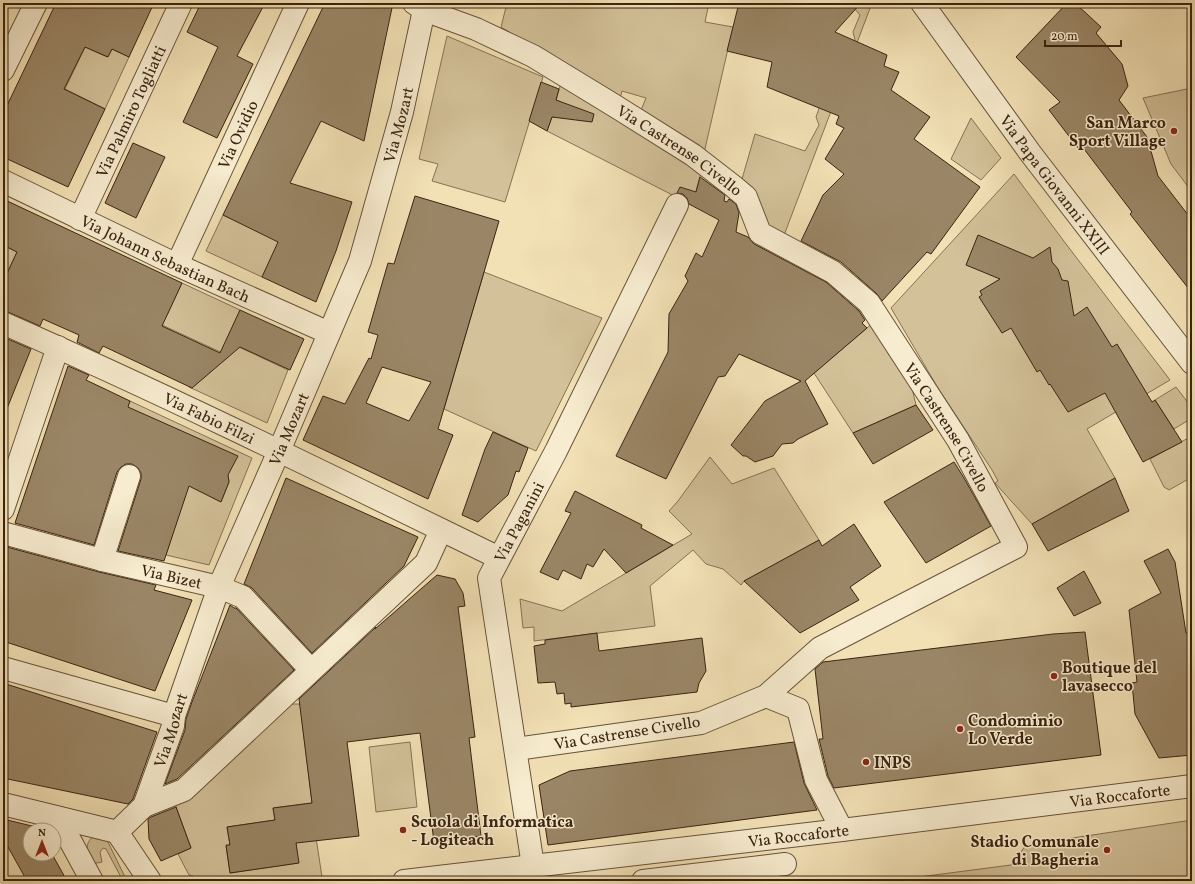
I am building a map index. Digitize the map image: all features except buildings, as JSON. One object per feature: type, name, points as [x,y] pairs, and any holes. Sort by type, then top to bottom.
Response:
[{"type":"street","points":[[3,70],[36,3]]},
{"type":"street","name":"Via Palmiro Togliatti","points":[[80,219],[181,3]]},
{"type":"street","name":"Via Ovidio","points":[[178,265],[298,3]]},
{"type":"street","name":"Via Papa Giovanni XXIII","points":[[922,3],[1031,154],[1192,363]]},
{"type":"street","name":"Via Mozart","points":[[117,832],[144,806],[174,726],[174,716],[219,587],[279,451],[360,260],[402,112],[419,7]]},
{"type":"street","name":"Via Castrense Civello","points":[[419,7],[476,29],[533,56],[693,155],[746,197],[760,233],[832,272],[869,303],[958,440],[1016,547],[820,648],[766,696],[701,723],[516,749]]},
{"type":"street","name":"Via Johann Sebastian Bach","points":[[3,182],[178,265],[329,333]]},
{"type":"street","name":"Via Paganini","points":[[523,872],[516,749],[489,578],[556,450],[677,205]]},
{"type":"street","name":"Via Fabio Filzi","points":[[3,323],[58,347],[279,451],[499,558]]},
{"type":"street","points":[[3,509],[58,347]]},
{"type":"street","points":[[102,560],[129,476]]},
{"type":"street","points":[[144,806],[184,790],[426,563],[441,530]]},
{"type":"street","name":"Via Bizet","points":[[3,533],[102,560],[219,587],[243,597],[311,670]]},
{"type":"street","points":[[3,668],[174,716]]},
{"type":"street","points":[[766,696],[798,709],[816,780],[842,830]]},
{"type":"street","name":"Via Roccaforte","points":[[404,881],[523,872],[802,834],[1192,786]]},
{"type":"street","points":[[3,804],[117,832],[150,881]]},
{"type":"street","points":[[58,818],[92,881]]},
{"type":"street","points":[[643,881],[786,872],[802,834]]},
{"type":"shaded area","points":[[507,3],[709,3],[705,22],[733,27],[704,153],[639,115],[646,98],[622,91],[619,103],[563,65],[501,27]]},
{"type":"shaded area","points":[[850,3],[872,3],[783,238],[761,221],[742,179],[755,134],[805,151],[819,125],[816,117],[821,103],[855,40],[853,32],[860,15]]},
{"type":"shaded area","points":[[447,36],[543,77],[505,202],[432,181],[438,164],[419,159]]},
{"type":"shaded area","points":[[85,47],[107,57],[112,49],[129,57],[105,109],[65,89]]},
{"type":"shaded area","points":[[561,83],[701,173],[692,205],[547,131],[552,117],[555,117],[559,101],[556,100]]},
{"type":"shaded area","name":"San Marco Sport Village","points":[[1192,88],[1192,192],[1171,164],[1143,98]]},
{"type":"shaded area","points":[[971,118],[1001,158],[981,180],[951,159]]},
{"type":"shaded area","points":[[1014,174],[1170,380],[1087,429],[1115,478],[1032,524],[995,483],[998,481],[992,470],[938,388],[891,308]]},
{"type":"shaded area","points":[[223,215],[279,241],[262,277],[206,251]]},
{"type":"shaded area","points":[[3,245],[17,252],[3,282]]},
{"type":"shaded area","points":[[484,272],[602,318],[536,451],[444,409]]},
{"type":"shaded area","points":[[182,283],[240,310],[226,341],[288,370],[267,423],[189,387],[195,385],[229,356],[162,325],[127,296],[167,315]]},
{"type":"shaded area","points":[[874,322],[911,384],[916,405],[853,433],[814,373]]},
{"type":"shaded area","points":[[1176,387],[1192,408],[1192,418],[1174,429],[1155,400]]},
{"type":"shaded area","points":[[130,401],[252,458],[209,565],[166,555],[188,485],[221,502],[229,482],[228,475],[110,447]]},
{"type":"shaded area","points":[[1192,436],[1192,477],[1169,490],[1164,487],[1150,459]]},
{"type":"shaded area","points":[[710,457],[732,484],[774,468],[819,540],[744,581],[741,585],[723,569],[706,564],[693,550],[650,586],[655,626],[534,641],[534,627],[523,628],[520,599],[562,611],[692,534],[669,511]]},
{"type":"shaded area","points":[[290,704],[300,704],[312,803],[273,808],[275,820],[227,827],[230,845],[226,846],[230,873],[298,863],[295,834],[315,831],[322,877],[300,881],[211,881],[189,875],[178,854],[191,848],[174,801]]},
{"type":"shaded area","points":[[410,742],[417,807],[376,812],[369,747]]},
{"type":"shaded area","name":"Stadio Comunale di Bagheria","points":[[1192,820],[1192,881],[888,881],[1011,865],[1026,845]]},
{"type":"shaded area","points":[[94,836],[105,836],[127,881],[123,881],[106,849],[103,848],[100,852],[102,862],[92,864],[87,845]]},
{"type":"place","name":"San Marco Sport Village","points":[[1174,131]]},
{"type":"place","name":"Boutique del lavasecco","points":[[1054,676]]},
{"type":"place","name":"Condominio Lo Verde","points":[[960,729]]},
{"type":"place","name":"INPS","points":[[866,762]]},
{"type":"place","name":"Scuola di Informatica - Logiteach","points":[[403,830]]},
{"type":"place","name":"Stadio Comunale di Bagheria","points":[[1107,850]]}]
